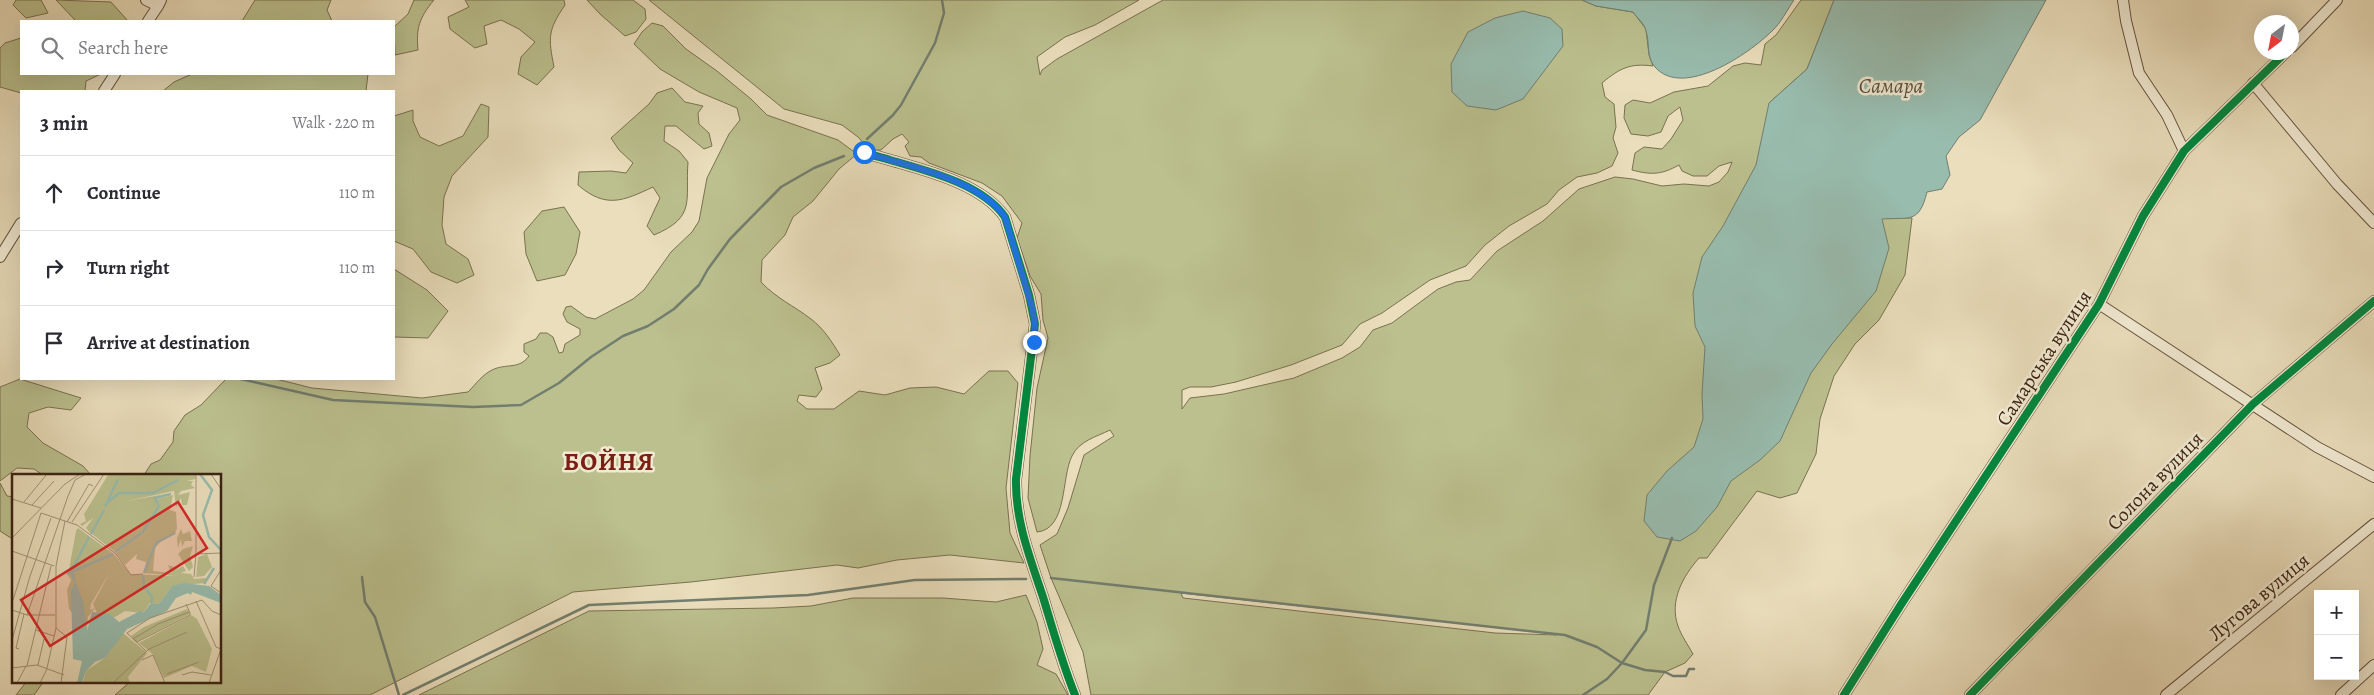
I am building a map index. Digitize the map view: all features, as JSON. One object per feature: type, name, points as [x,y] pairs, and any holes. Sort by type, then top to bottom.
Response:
[{"type":"street","points":[[146,0],[159,3],[149,20]]},
{"type":"street","points":[[2123,0],[2126,21],[2139,73],[2167,115],[2184,151]]},
{"type":"street","points":[[2299,40],[2337,0]]},
{"type":"street","name":"Самарська вулиця","points":[[1844,695],[1902,603],[2099,304],[2144,216],[2184,151],[2277,60]]},
{"type":"street","points":[[105,90],[114,75]]},
{"type":"street","points":[[2253,83],[2337,184],[2374,223]]},
{"type":"street","points":[[864,152],[976,190],[998,206],[1005,217],[1029,295],[1035,324],[1015,500],[1026,547],[1060,658],[1075,695]]},
{"type":"street","points":[[0,256],[20,225]]},
{"type":"street","name":"Солона вулиця","points":[[1970,695],[2252,404],[2374,300]]},
{"type":"street","points":[[2099,304],[2317,446],[2374,477]]},
{"type":"street","name":"Лугова вулиця","points":[[2166,695],[2374,524]]},
{"type":"street","points":[[2342,695],[2374,665]]},
{"type":"green space","points":[[16,0],[41,0],[48,13],[26,18],[13,5]]},
{"type":"green space","points":[[56,0],[111,2],[127,20],[75,20]]},
{"type":"green space","points":[[255,0],[331,0],[327,10],[332,20],[243,20]]},
{"type":"green space","points":[[414,0],[434,0],[425,12],[418,29],[418,50],[395,55],[395,26],[408,14]]},
{"type":"green space","points":[[465,0],[564,0],[565,5],[555,21],[551,34],[550,41],[554,67],[537,85],[518,74],[521,57],[535,42],[519,29],[501,20],[484,26],[487,44],[475,48],[450,29],[448,17],[469,7]]},
{"type":"green space","points":[[587,0],[633,0],[645,9],[646,19],[636,32],[625,36]]},
{"type":"green space","points":[[649,0],[1139,0],[1095,25],[1065,37],[1037,57],[1040,75],[1042,70],[1057,59],[1163,0],[1582,0],[1596,6],[1633,12],[1646,29],[1649,55],[1653,66],[1638,65],[1620,70],[1602,83],[1605,97],[1614,104],[1616,127],[1613,138],[1618,153],[1612,166],[1597,173],[1577,177],[1559,190],[1547,204],[1509,226],[1485,245],[1466,266],[1430,280],[1382,313],[1360,324],[1342,345],[1291,365],[1236,382],[1211,387],[1190,387],[1182,390],[1182,409],[1190,398],[1224,394],[1294,378],[1342,358],[1360,347],[1373,330],[1392,323],[1438,289],[1456,282],[1470,280],[1497,251],[1543,221],[1579,189],[1615,177],[1662,186],[1684,184],[1709,186],[1719,182],[1728,172],[1732,162],[1719,166],[1707,176],[1693,176],[1682,171],[1679,165],[1667,171],[1656,173],[1632,170],[1635,153],[1644,147],[1662,149],[1683,120],[1680,107],[1668,116],[1661,132],[1648,136],[1631,134],[1624,118],[1625,105],[1633,100],[1650,103],[1674,92],[1708,86],[1733,66],[1745,63],[1761,65],[1765,44],[1776,35],[1801,0],[1834,0],[1807,69],[1769,103],[1881,218],[1912,218],[1905,275],[1879,320],[1855,344],[1834,376],[1820,419],[1816,454],[1797,493],[1780,498],[1757,491],[1707,558],[1699,558],[1693,565],[1679,589],[1675,607],[1679,629],[1693,654],[1685,663],[1665,672],[1648,695],[1091,695],[1083,652],[1051,578],[1040,545],[1057,534],[1068,508],[1084,455],[1114,436],[1110,430],[1088,440],[1075,451],[1069,465],[1059,512],[1054,522],[1047,529],[1037,532],[1028,498],[1030,456],[1037,388],[1048,338],[1043,320],[1041,294],[1030,276],[1017,238],[1022,223],[1002,196],[982,183],[929,163],[921,157],[910,156],[905,146],[909,142],[902,134],[881,150],[870,150],[858,137],[842,125],[784,109]],"holes":[[[1181,593],[1557,634],[1495,633],[1183,598]]]},
{"type":"green space","points":[[652,23],[663,26],[686,49],[717,71],[767,115],[838,140],[857,154],[839,169],[813,201],[793,217],[785,235],[762,260],[761,282],[773,293],[816,323],[840,355],[830,363],[815,368],[822,389],[816,397],[799,395],[797,401],[807,409],[834,409],[859,391],[885,395],[910,388],[936,387],[964,394],[989,371],[1008,371],[1018,383],[1006,488],[1010,533],[1024,563],[950,555],[897,560],[858,568],[837,565],[691,582],[573,592],[370,695],[115,695],[130,682],[221,682],[221,474],[145,474],[151,464],[160,460],[173,442],[174,431],[185,415],[201,405],[225,380],[280,380],[312,388],[422,398],[468,392],[488,372],[497,368],[517,365],[525,360],[529,356],[524,352],[524,344],[536,339],[540,333],[547,333],[553,337],[559,353],[563,352],[565,344],[580,335],[580,329],[567,322],[563,314],[566,307],[571,306],[586,317],[595,319],[633,299],[644,290],[671,252],[692,232],[699,221],[707,178],[729,134],[740,120],[737,108],[699,92],[660,69],[634,44],[642,32]]},
{"type":"green space","points":[[20,38],[20,75],[99,75],[86,81],[85,90],[20,90],[20,93],[0,87],[0,48],[5,43]]},
{"type":"green space","points":[[190,75],[368,75],[366,90],[164,90],[174,82]]},
{"type":"green space","points":[[672,88],[685,102],[703,106],[698,113],[699,124],[709,133],[712,146],[704,149],[676,126],[665,126],[664,141],[679,151],[688,162],[687,197],[683,214],[677,221],[654,235],[647,226],[660,198],[653,187],[623,199],[606,200],[588,193],[578,185],[579,172],[611,171],[626,173],[633,163],[619,150],[611,138],[649,104],[657,93]]},
{"type":"green space","points":[[481,104],[489,107],[488,137],[452,176],[444,197],[442,225],[446,244],[468,259],[474,275],[457,283],[431,272],[413,249],[395,241],[395,116],[413,110],[413,121],[420,137],[439,146],[463,136]]},
{"type":"green space","points":[[564,207],[580,232],[576,254],[565,275],[537,281],[526,254],[524,232],[542,211]]},
{"type":"green space","points":[[395,270],[427,290],[448,311],[428,338],[395,337]]},
{"type":"green space","points":[[20,379],[81,398],[71,410],[48,407],[29,413],[27,427],[43,443],[83,466],[90,474],[42,474],[34,469],[17,468],[0,481],[0,387]]},
{"type":"green space","points":[[0,483],[7,496],[12,497],[12,539],[0,531]]},
{"type":"green space","points":[[1026,595],[1037,622],[1043,649],[1037,665],[1056,674],[1068,695],[419,695],[589,611],[773,608],[811,606],[853,598],[943,598],[996,602]]},
{"type":"green space","points":[[26,682],[43,682],[34,695],[16,695]]},
{"type":"water","points":[[1582,0],[1794,0],[1775,28],[1748,51],[1715,70],[1698,76],[1682,78],[1667,76],[1652,63],[1645,28],[1633,12],[1596,6]]},
{"type":"water","name":"Самара","points":[[1834,0],[2046,0],[1980,120],[1959,137],[1946,156],[1950,175],[1942,189],[1927,192],[1921,209],[1912,217],[1882,219],[1889,248],[1876,291],[1832,344],[1811,373],[1780,441],[1760,460],[1731,481],[1717,507],[1696,531],[1680,541],[1657,537],[1644,521],[1647,495],[1667,471],[1694,447],[1703,419],[1702,394],[1705,347],[1695,326],[1693,293],[1702,257],[1723,226],[1756,165],[1769,103],[1807,69]]},
{"type":"water","points":[[1523,11],[1550,18],[1562,29],[1563,46],[1523,99],[1496,110],[1467,106],[1452,92],[1451,64],[1468,32],[1495,18]]},
{"type":"waterway","points":[[867,139],[901,105],[935,43],[944,13],[942,0]]},
{"type":"waterway","points":[[245,380],[333,400],[473,407],[521,405],[559,383],[591,357],[623,336],[648,326],[674,309],[699,285],[730,239],[781,187],[814,168],[844,156]]},
{"type":"waterway","points":[[1583,695],[1607,679],[1622,663],[1646,630],[1654,585],[1672,538]]},
{"type":"waterway","points":[[362,577],[365,602],[375,617],[399,695]]},
{"type":"waterway","points":[[1051,578],[1565,635],[1597,647],[1622,663],[1645,670],[1665,672],[1673,676],[1686,676],[1689,669],[1694,669]]},
{"type":"waterway","points":[[403,695],[589,605],[808,595],[915,580],[1026,579]]},
{"type":"cycle path","points":[[1844,695],[1902,603],[2099,304],[2143,216],[2184,151],[2278,60]]},
{"type":"cycle path","points":[[864,152],[937,174],[969,187],[983,196],[1005,217],[1029,295],[1035,324],[1016,479],[1018,509],[1028,553],[1075,695]]},
{"type":"cycle path","points":[[1970,695],[2253,404],[2374,301]]},
{"type":"district","name":"БОЙНЯ","points":[[609,462]]},
{"type":"route","points":[[864,152],[871,156],[889,159],[976,190],[998,206],[1010,230],[1016,258],[1029,295],[1035,324],[1034,342]]}]
